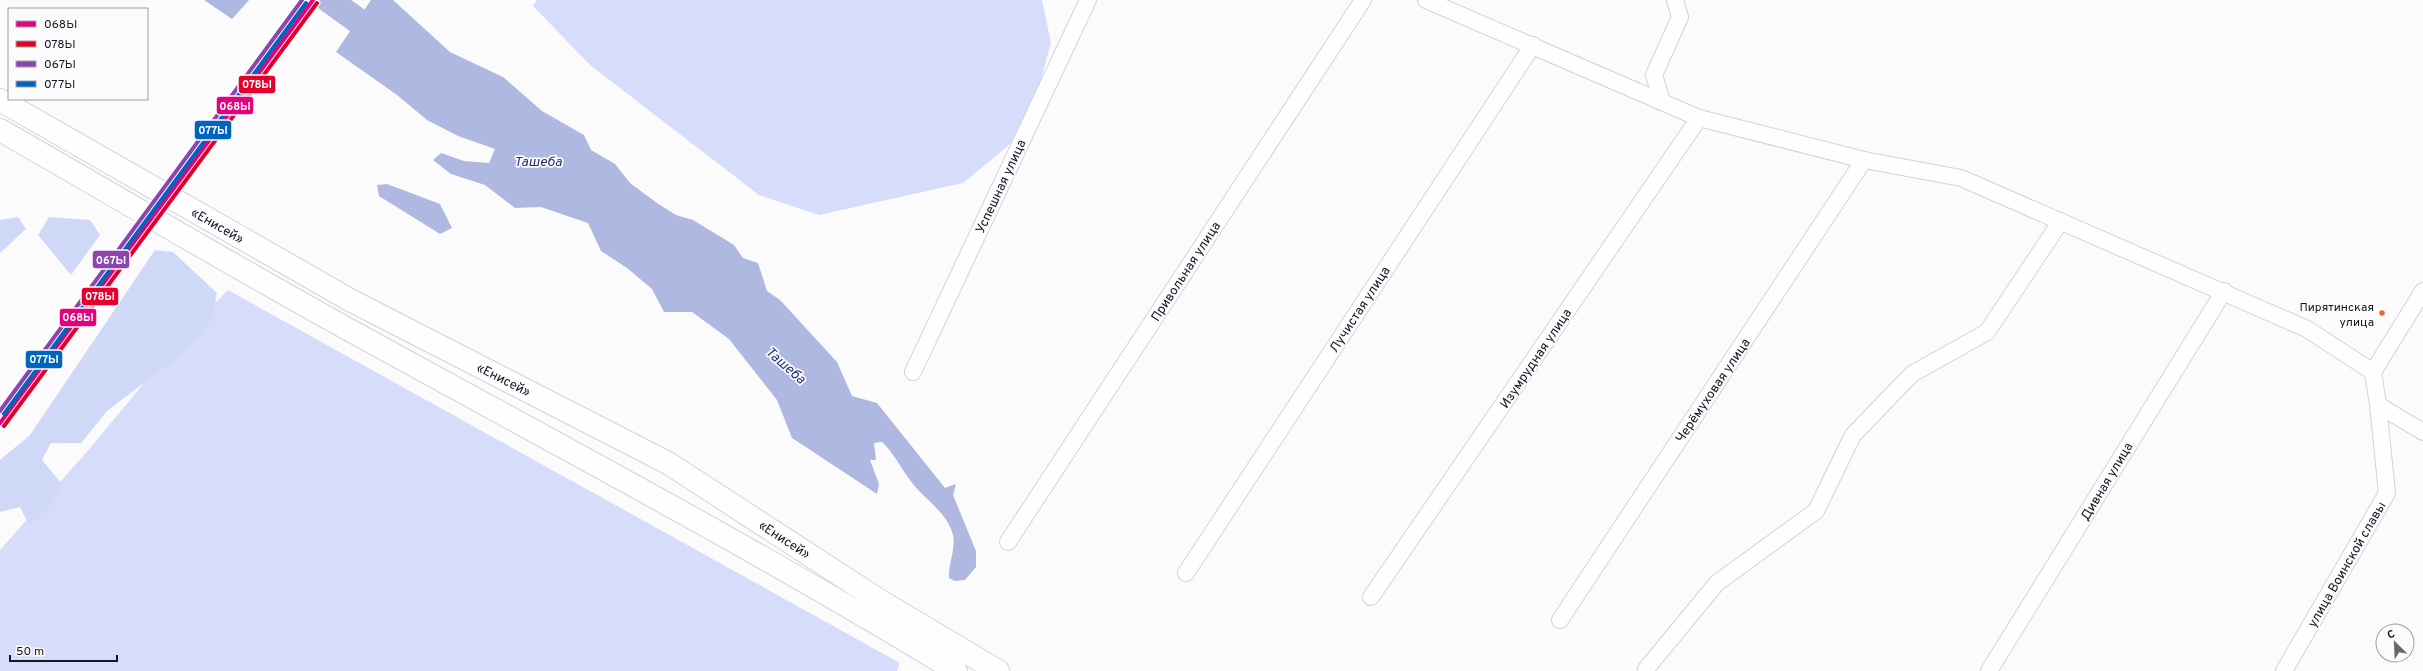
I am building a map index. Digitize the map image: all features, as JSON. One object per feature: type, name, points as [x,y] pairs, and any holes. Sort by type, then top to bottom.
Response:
[{"type":"highway","name":"«Енисей»","points":[[7,104],[350,300],[668,463],[882,602],[998,671]]},
{"type":"highway","name":"«Енисей»","points":[[0,130],[334,321],[663,500],[861,613],[956,671]]},
{"type":"street","name":"Успешная улица","points":[[913,372],[1088,0]]},
{"type":"street","name":"Привольная улица","points":[[1008,542],[1363,0]]},
{"type":"street","points":[[1426,0],[1699,118],[1864,160],[1961,178],[2224,291],[2307,329],[2373,372],[2423,291]]},
{"type":"street","points":[[1662,102],[1654,75],[1680,17],[1675,0]]},
{"type":"street","name":"Лучистая улица","points":[[1186,574],[1532,45]]},
{"type":"street","name":"Изумрудная улица","points":[[1371,597],[1699,118]]},
{"type":"street","name":"Черёмуховая улица","points":[[1560,620],[1864,160]]},
{"type":"street","points":[[1646,669],[1717,583],[1816,511],[1853,436],[1912,374],[1987,332],[2061,221]]},
{"type":"street","name":"Дивная улица","points":[[1989,671],[2224,291]]},
{"type":"street","name":"улица Воинской славы","points":[[2284,671],[2387,493],[2373,372]]},
{"type":"street","points":[[2378,405],[2423,432]]},
{"type":"shaded area","points":[[537,0],[1042,0],[1051,43],[1027,130],[963,183],[819,215],[759,195],[590,65],[533,6]]},
{"type":"shaded area","points":[[18,217],[26,229],[0,253],[0,220]]},
{"type":"shaded area","points":[[49,217],[90,220],[100,235],[71,275],[38,235]]},
{"type":"shaded area","points":[[155,250],[173,252],[217,293],[212,319],[179,356],[107,411],[81,443],[51,443],[42,460],[62,484],[47,510],[29,525],[20,507],[0,512],[0,460],[30,435]]},
{"type":"shaded area","points":[[228,290],[900,663],[897,671],[0,671],[0,550],[91,447],[188,330]]},
{"type":"water","points":[[204,0],[249,0],[232,19]]},
{"type":"water","name":"Ташеба","points":[[371,0],[393,0],[450,52],[503,77],[542,111],[584,135],[591,150],[615,164],[630,183],[657,203],[676,215],[693,220],[734,245],[743,258],[758,263],[767,291],[780,300],[837,362],[852,396],[877,403],[945,488],[956,484],[953,495],[976,551],[976,567],[965,580],[955,581],[949,578],[954,540],[946,519],[915,487],[882,442],[874,443],[876,460],[870,460],[879,484],[877,494],[792,438],[777,400],[729,339],[692,312],[664,312],[652,289],[627,268],[601,251],[588,223],[541,207],[515,208],[485,185],[451,174],[433,160],[441,153],[464,161],[489,163],[495,149],[458,136],[427,120],[397,95],[336,52]]},
{"type":"water","points":[[387,184],[440,204],[452,228],[440,234],[379,196],[377,185]]},
{"type":"waterway","name":"Ташеба","points":[[329,0],[386,41]]},
{"type":"transit line","name":"067Ы","points":[[0,411],[302,0]]},
{"type":"transit line","name":"068Ы","points":[[0,423],[313,0]]},
{"type":"transit line","name":"077Ы","points":[[4,414],[306,3]]},
{"type":"transit line","name":"078Ы","points":[[4,426],[317,3]]},
{"type":"place","name":"Пирятинская улица","points":[[2382,313]]}]
